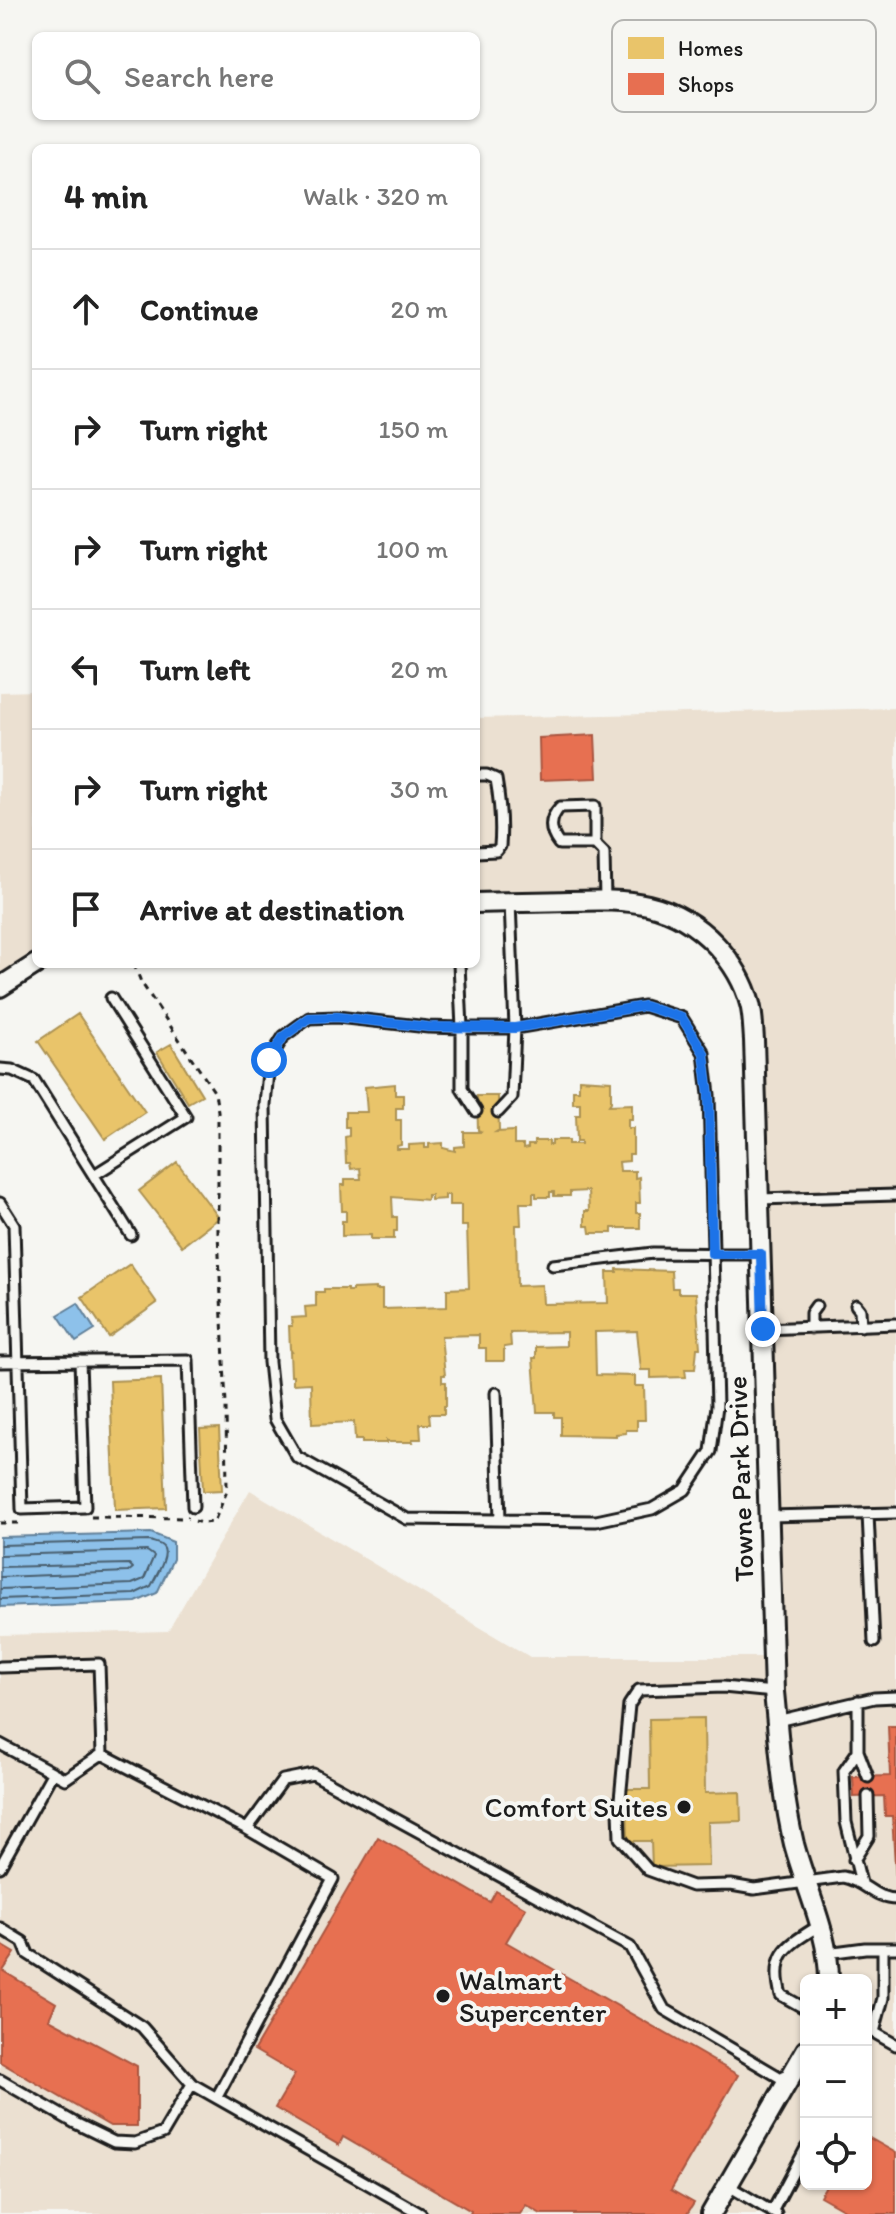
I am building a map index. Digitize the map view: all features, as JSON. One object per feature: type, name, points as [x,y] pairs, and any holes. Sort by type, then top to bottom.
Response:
[{"type":"street","name":"Towne Park Drive","points":[[480,903],[605,900],[652,904],[681,917],[705,933],[725,954],[740,978],[750,1004],[754,1040],[774,1692],[782,1772],[792,1829],[820,1925],[829,1974]]},
{"type":"street","points":[[0,987],[32,967]]},
{"type":"street","points":[[711,2214],[800,2059]]},
{"type":"lane","points":[[480,775],[496,779],[501,834],[500,846],[496,851],[480,852]]},
{"type":"lane","points":[[595,844],[595,806],[560,807],[552,816],[552,836],[559,844],[595,844],[604,853],[605,900]]},
{"type":"lane","points":[[498,1112],[512,1097],[515,1028],[510,902]]},
{"type":"lane","points":[[459,968],[462,1089],[476,1111]]},
{"type":"lane","points":[[94,1175],[186,1117],[111,998]]},
{"type":"lane","points":[[644,1006],[682,1018],[704,1053],[709,1095],[717,1406],[711,1451],[685,1490],[652,1509],[596,1521],[407,1519],[297,1457],[275,1419],[269,1362],[265,1105],[269,1060],[284,1036],[309,1018],[337,1017],[462,1028],[515,1028],[644,1006]]},
{"type":"lane","points":[[0,1069],[12,1070],[34,1080],[131,1235]]},
{"type":"lane","points":[[759,1199],[896,1195]]},
{"type":"lane","points":[[0,1203],[14,1225],[22,1509],[85,1507],[80,1361]]},
{"type":"lane","points":[[553,1265],[653,1253],[761,1254]]},
{"type":"lane","points":[[856,1305],[860,1310],[861,1326]]},
{"type":"lane","points":[[811,1328],[811,1313],[816,1306]]},
{"type":"lane","points":[[763,1329],[896,1324]]},
{"type":"lane","points":[[0,1362],[188,1360],[193,1507]]},
{"type":"lane","points":[[496,1393],[500,1520]]},
{"type":"lane","points":[[769,1516],[896,1513]]},
{"type":"lane","points":[[868,1514],[874,1642]]},
{"type":"lane","points":[[0,1667],[99,1664],[102,1754]]},
{"type":"lane","points":[[774,1692],[723,1687],[639,1690],[629,1705],[619,1810],[620,1838],[648,1870],[692,1886],[731,1885],[754,1889],[843,1877],[861,1883],[878,1897],[896,1899]]},
{"type":"lane","points":[[777,1721],[858,1701],[896,1697]]},
{"type":"lane","points":[[858,1701],[858,1751],[868,1777]]},
{"type":"lane","points":[[0,1744],[65,1779],[102,1754]]},
{"type":"lane","points":[[858,1751],[844,1771],[846,1822],[861,1883]]},
{"type":"lane","points":[[102,1754],[247,1829],[333,1879],[217,2097]]},
{"type":"lane","points":[[0,1867],[53,1772]]},
{"type":"lane","points":[[247,1829],[283,1780],[313,1774],[630,1947],[664,2009],[786,2081]]},
{"type":"lane","points":[[854,1860],[869,1836],[868,1796]]},
{"type":"lane","points":[[800,2006],[781,1995],[776,1978],[778,1960],[788,1945],[820,1925]]},
{"type":"lane","points":[[0,1928],[23,1942],[28,1954],[142,2027],[192,2084],[421,2214]]},
{"type":"lane","points":[[872,2025],[883,1998],[883,1948]]},
{"type":"lane","points":[[827,1953],[896,1948]]},
{"type":"lane","points":[[872,2031],[896,2045]]},
{"type":"lane","points":[[0,2080],[114,2142],[135,2143],[163,2133],[192,2084]]},
{"type":"lane","points":[[727,2185],[774,2213],[800,2160]]},
{"type":"path","points":[[86,1517],[189,1518],[201,1523],[214,1522],[227,1491],[218,1233],[218,1111],[215,1093],[141,982],[136,968]]},
{"type":"path","points":[[0,1523],[25,1522]]},
{"type":"shaded area","points":[[32,691],[32,967],[0,987],[0,692]]},
{"type":"shaded area","points":[[896,708],[896,2214],[0,2214],[0,1635],[168,1631],[250,1490],[530,1657],[773,1657],[754,1040],[725,954],[652,904],[480,903],[480,718]]},
{"type":"water","points":[[78,1303],[95,1330],[76,1342],[58,1315]]},
{"type":"water","points":[[151,1533],[173,1542],[173,1559],[157,1593],[136,1602],[0,1607],[0,1537]]},
{"type":"building: Homes","points":[[78,1014],[145,1112],[105,1139],[38,1041]]},
{"type":"building: Homes","points":[[171,1044],[202,1095],[188,1103],[157,1052]]},
{"type":"building: Homes","points":[[579,1079],[611,1081],[609,1105],[632,1104],[632,1119],[628,1119],[628,1128],[633,1128],[633,1154],[629,1154],[629,1161],[619,1162],[620,1171],[635,1171],[635,1178],[639,1177],[640,1203],[636,1203],[636,1213],[640,1213],[640,1228],[612,1228],[612,1233],[590,1233],[589,1226],[585,1226],[585,1211],[589,1211],[588,1191],[570,1192],[570,1196],[554,1196],[554,1192],[550,1192],[550,1197],[536,1197],[533,1193],[533,1203],[520,1203],[521,1225],[516,1225],[517,1286],[542,1285],[543,1304],[608,1303],[607,1272],[617,1272],[617,1269],[671,1271],[672,1288],[678,1288],[678,1293],[696,1293],[700,1348],[697,1348],[695,1369],[685,1369],[686,1377],[651,1378],[651,1370],[641,1370],[637,1331],[595,1332],[596,1375],[635,1376],[635,1386],[644,1386],[645,1420],[637,1420],[637,1430],[626,1430],[626,1433],[616,1436],[561,1435],[561,1417],[554,1417],[554,1412],[537,1412],[533,1358],[536,1358],[536,1347],[566,1346],[566,1332],[510,1333],[511,1346],[504,1347],[504,1361],[486,1361],[486,1348],[479,1348],[479,1335],[441,1336],[446,1406],[444,1414],[429,1414],[430,1424],[420,1424],[421,1439],[412,1439],[413,1442],[386,1440],[386,1443],[362,1443],[362,1440],[355,1440],[354,1422],[312,1424],[311,1383],[293,1384],[291,1376],[289,1326],[292,1326],[291,1318],[306,1317],[305,1307],[316,1306],[316,1292],[324,1292],[324,1289],[352,1291],[376,1288],[382,1290],[382,1309],[447,1307],[447,1289],[469,1288],[467,1226],[461,1226],[461,1205],[449,1205],[449,1195],[445,1195],[445,1199],[431,1200],[431,1195],[427,1195],[427,1200],[392,1197],[393,1217],[397,1217],[394,1239],[371,1239],[371,1235],[342,1236],[346,1211],[342,1211],[341,1185],[345,1185],[345,1179],[361,1179],[360,1168],[351,1169],[350,1163],[346,1163],[345,1137],[349,1136],[349,1127],[345,1127],[345,1112],[367,1112],[365,1087],[395,1084],[395,1095],[403,1095],[403,1108],[396,1108],[396,1120],[401,1120],[401,1145],[397,1149],[425,1144],[425,1148],[429,1148],[429,1144],[443,1143],[443,1148],[455,1151],[455,1147],[464,1146],[464,1132],[482,1132],[478,1130],[477,1096],[498,1096],[499,1130],[496,1132],[514,1131],[514,1145],[523,1145],[523,1149],[534,1145],[534,1141],[549,1141],[552,1145],[552,1140],[581,1144],[577,1141],[576,1115],[580,1115],[580,1103],[573,1103],[573,1090],[579,1090]]},
{"type":"building: Homes","points":[[177,1162],[219,1218],[182,1246],[139,1191]]},
{"type":"building: Homes","points":[[130,1264],[157,1303],[109,1337],[82,1297]]},
{"type":"building: Homes","points":[[161,1379],[166,1508],[115,1510],[110,1381]]},
{"type":"building: Homes","points":[[219,1428],[222,1490],[203,1491],[200,1429]]},
{"type":"building: Homes","name":"Comfort Suites","points":[[704,1718],[705,1793],[740,1792],[741,1821],[708,1822],[709,1866],[652,1867],[651,1841],[628,1841],[627,1789],[650,1789],[649,1719]]},
{"type":"building: Shops","points":[[595,735],[597,778],[540,780],[539,738]]},
{"type":"building: Shops","points":[[888,1726],[896,1726],[896,1881],[892,1816],[885,1816],[884,1796],[854,1797],[853,1777],[890,1776]]},
{"type":"building: Shops","name":"Walmart Supercenter","points":[[378,1837],[490,1902],[496,1891],[526,1908],[506,1942],[738,2075],[671,2190],[694,2203],[687,2214],[541,2214],[526,2205],[520,2214],[470,2214],[471,2211],[343,2137],[339,2145],[275,2108],[295,2074],[254,2050]]},
{"type":"building: Shops","points":[[0,1944],[15,1953],[3,1971],[56,2003],[49,2019],[137,2066],[137,2126],[110,2126],[0,2062]]},
{"type":"building: Shops","points":[[872,2139],[896,2153],[896,2214],[852,2214],[820,2196],[824,2190],[872,2190]]},
{"type":"place","name":"Comfort Suites","points":[[684,1807]]},
{"type":"place","name":"Walmart Supercenter","points":[[443,1996]]},
{"type":"route","points":[[269,1060],[284,1036],[309,1018],[337,1017],[428,1027],[515,1028],[644,1006],[682,1018],[704,1053],[709,1095],[712,1254],[761,1254],[763,1329]]}]
